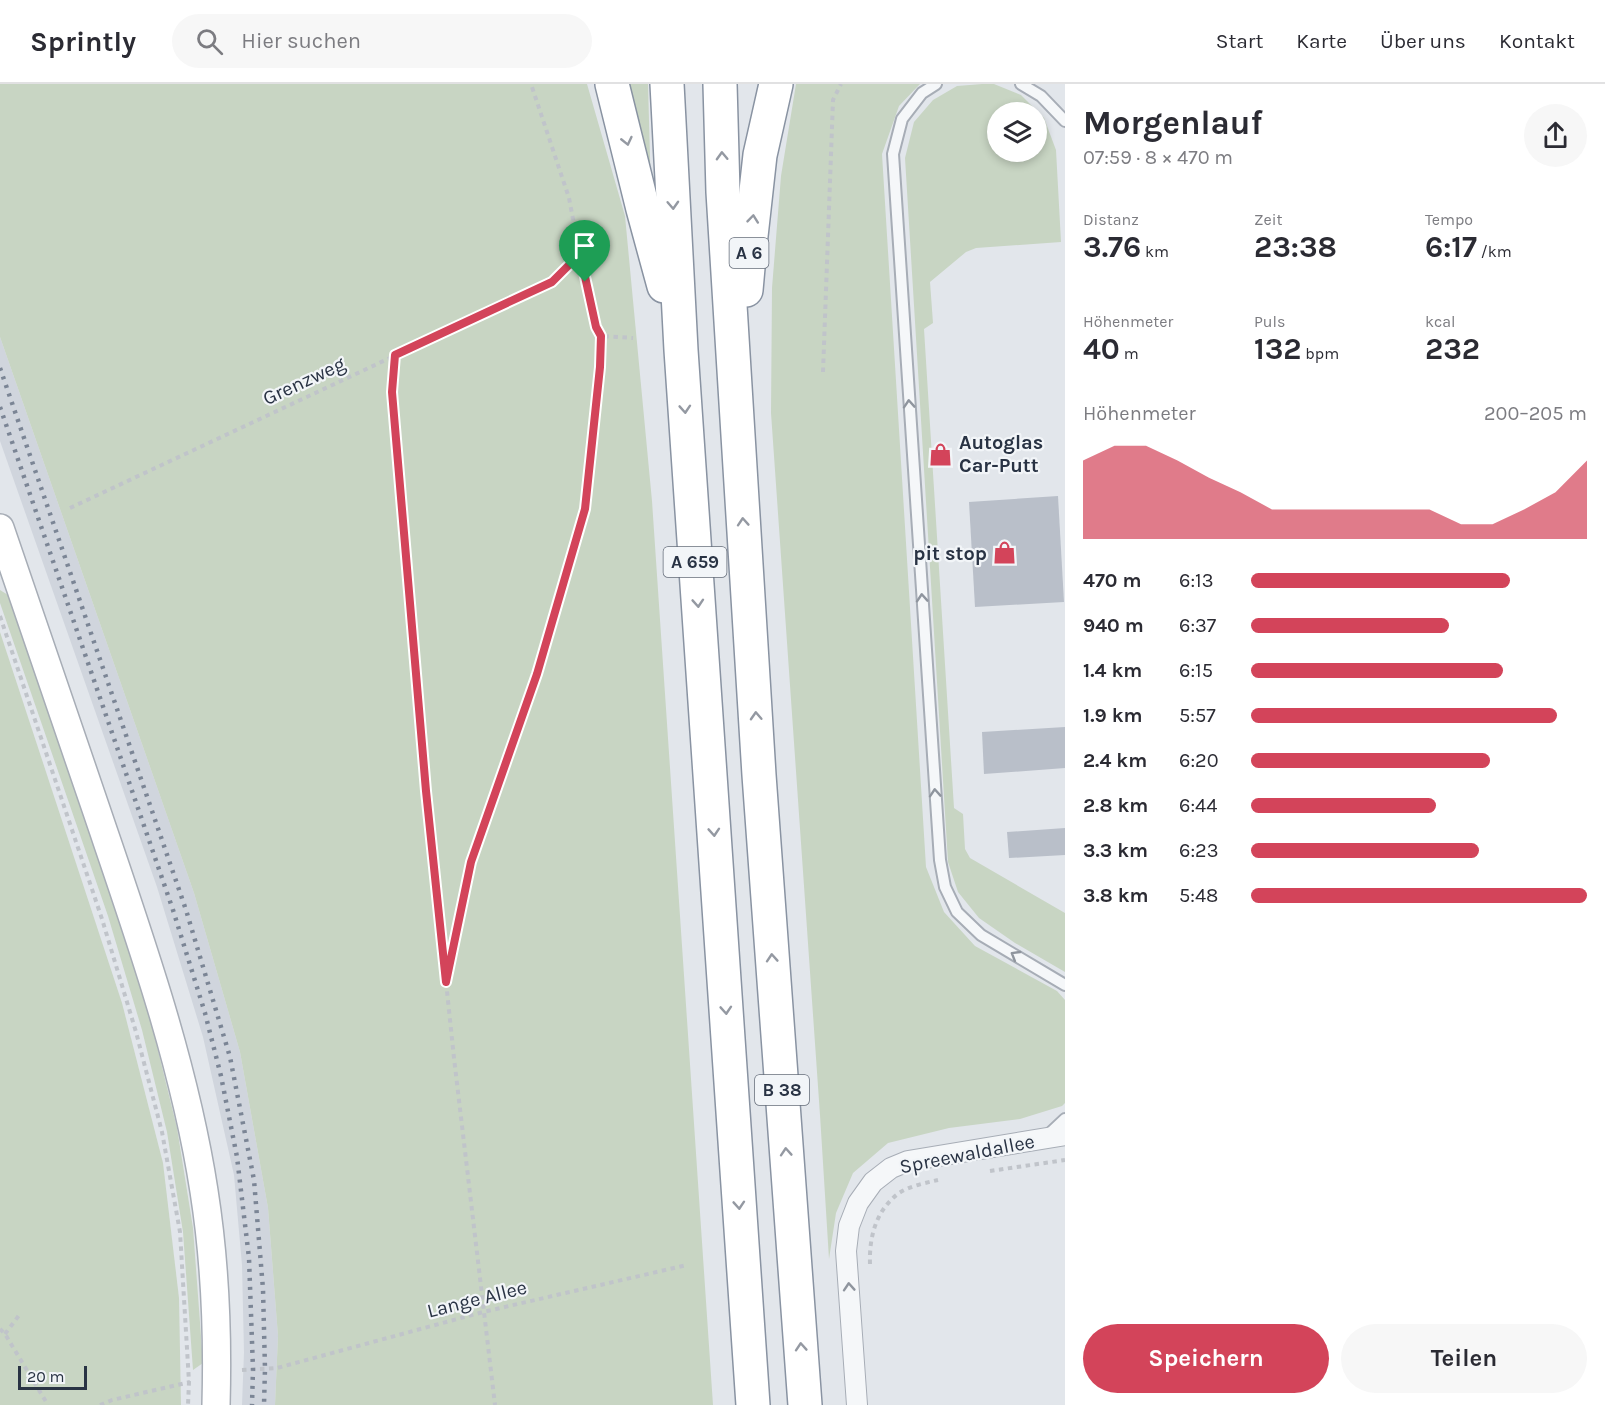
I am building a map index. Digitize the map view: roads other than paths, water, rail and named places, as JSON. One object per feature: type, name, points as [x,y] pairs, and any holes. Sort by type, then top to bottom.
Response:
[{"type":"highway","points":[[612,84],[681,350]]},
{"type":"highway","name":"A 659","points":[[667,84],[681,350],[710,774]]},
{"type":"highway","name":"A 659","points":[[720,84],[723,192],[759,775]]},
{"type":"highway","name":"A 6","points":[[737,424],[750,245],[760,155],[776,84]]},
{"type":"highway","name":"B 38","points":[[710,774],[753,1405]]},
{"type":"highway","name":"B 38","points":[[759,775],[805,1405]]},
{"type":"main road","points":[[2,534],[148,961],[185,1097],[204,1191],[214,1280],[216,1405]]},
{"type":"street","name":"Spreewaldallee","points":[[858,1405],[846,1251],[849,1226],[858,1203],[873,1182],[891,1168],[908,1161],[1065,1135]]},
{"type":"lane","points":[[936,84],[922,93],[902,119],[893,154],[940,860],[945,887],[957,912],[981,935],[1065,985]]},
{"type":"lane","points":[[1021,84],[1041,96],[1065,121]]},
{"type":"lane","points":[[1044,1139],[1065,1119]]},
{"type":"railway","points":[[0,368],[186,910],[230,1057],[254,1180],[263,1289],[264,1405]]},
{"type":"railway","points":[[0,407],[173,910],[205,1013],[221,1076],[237,1157],[249,1258],[252,1405]]},
{"type":"place","name":"Autoglas Car-Putt","points":[[941,454]]},
{"type":"place","name":"pit stop","points":[[1005,553]]}]
